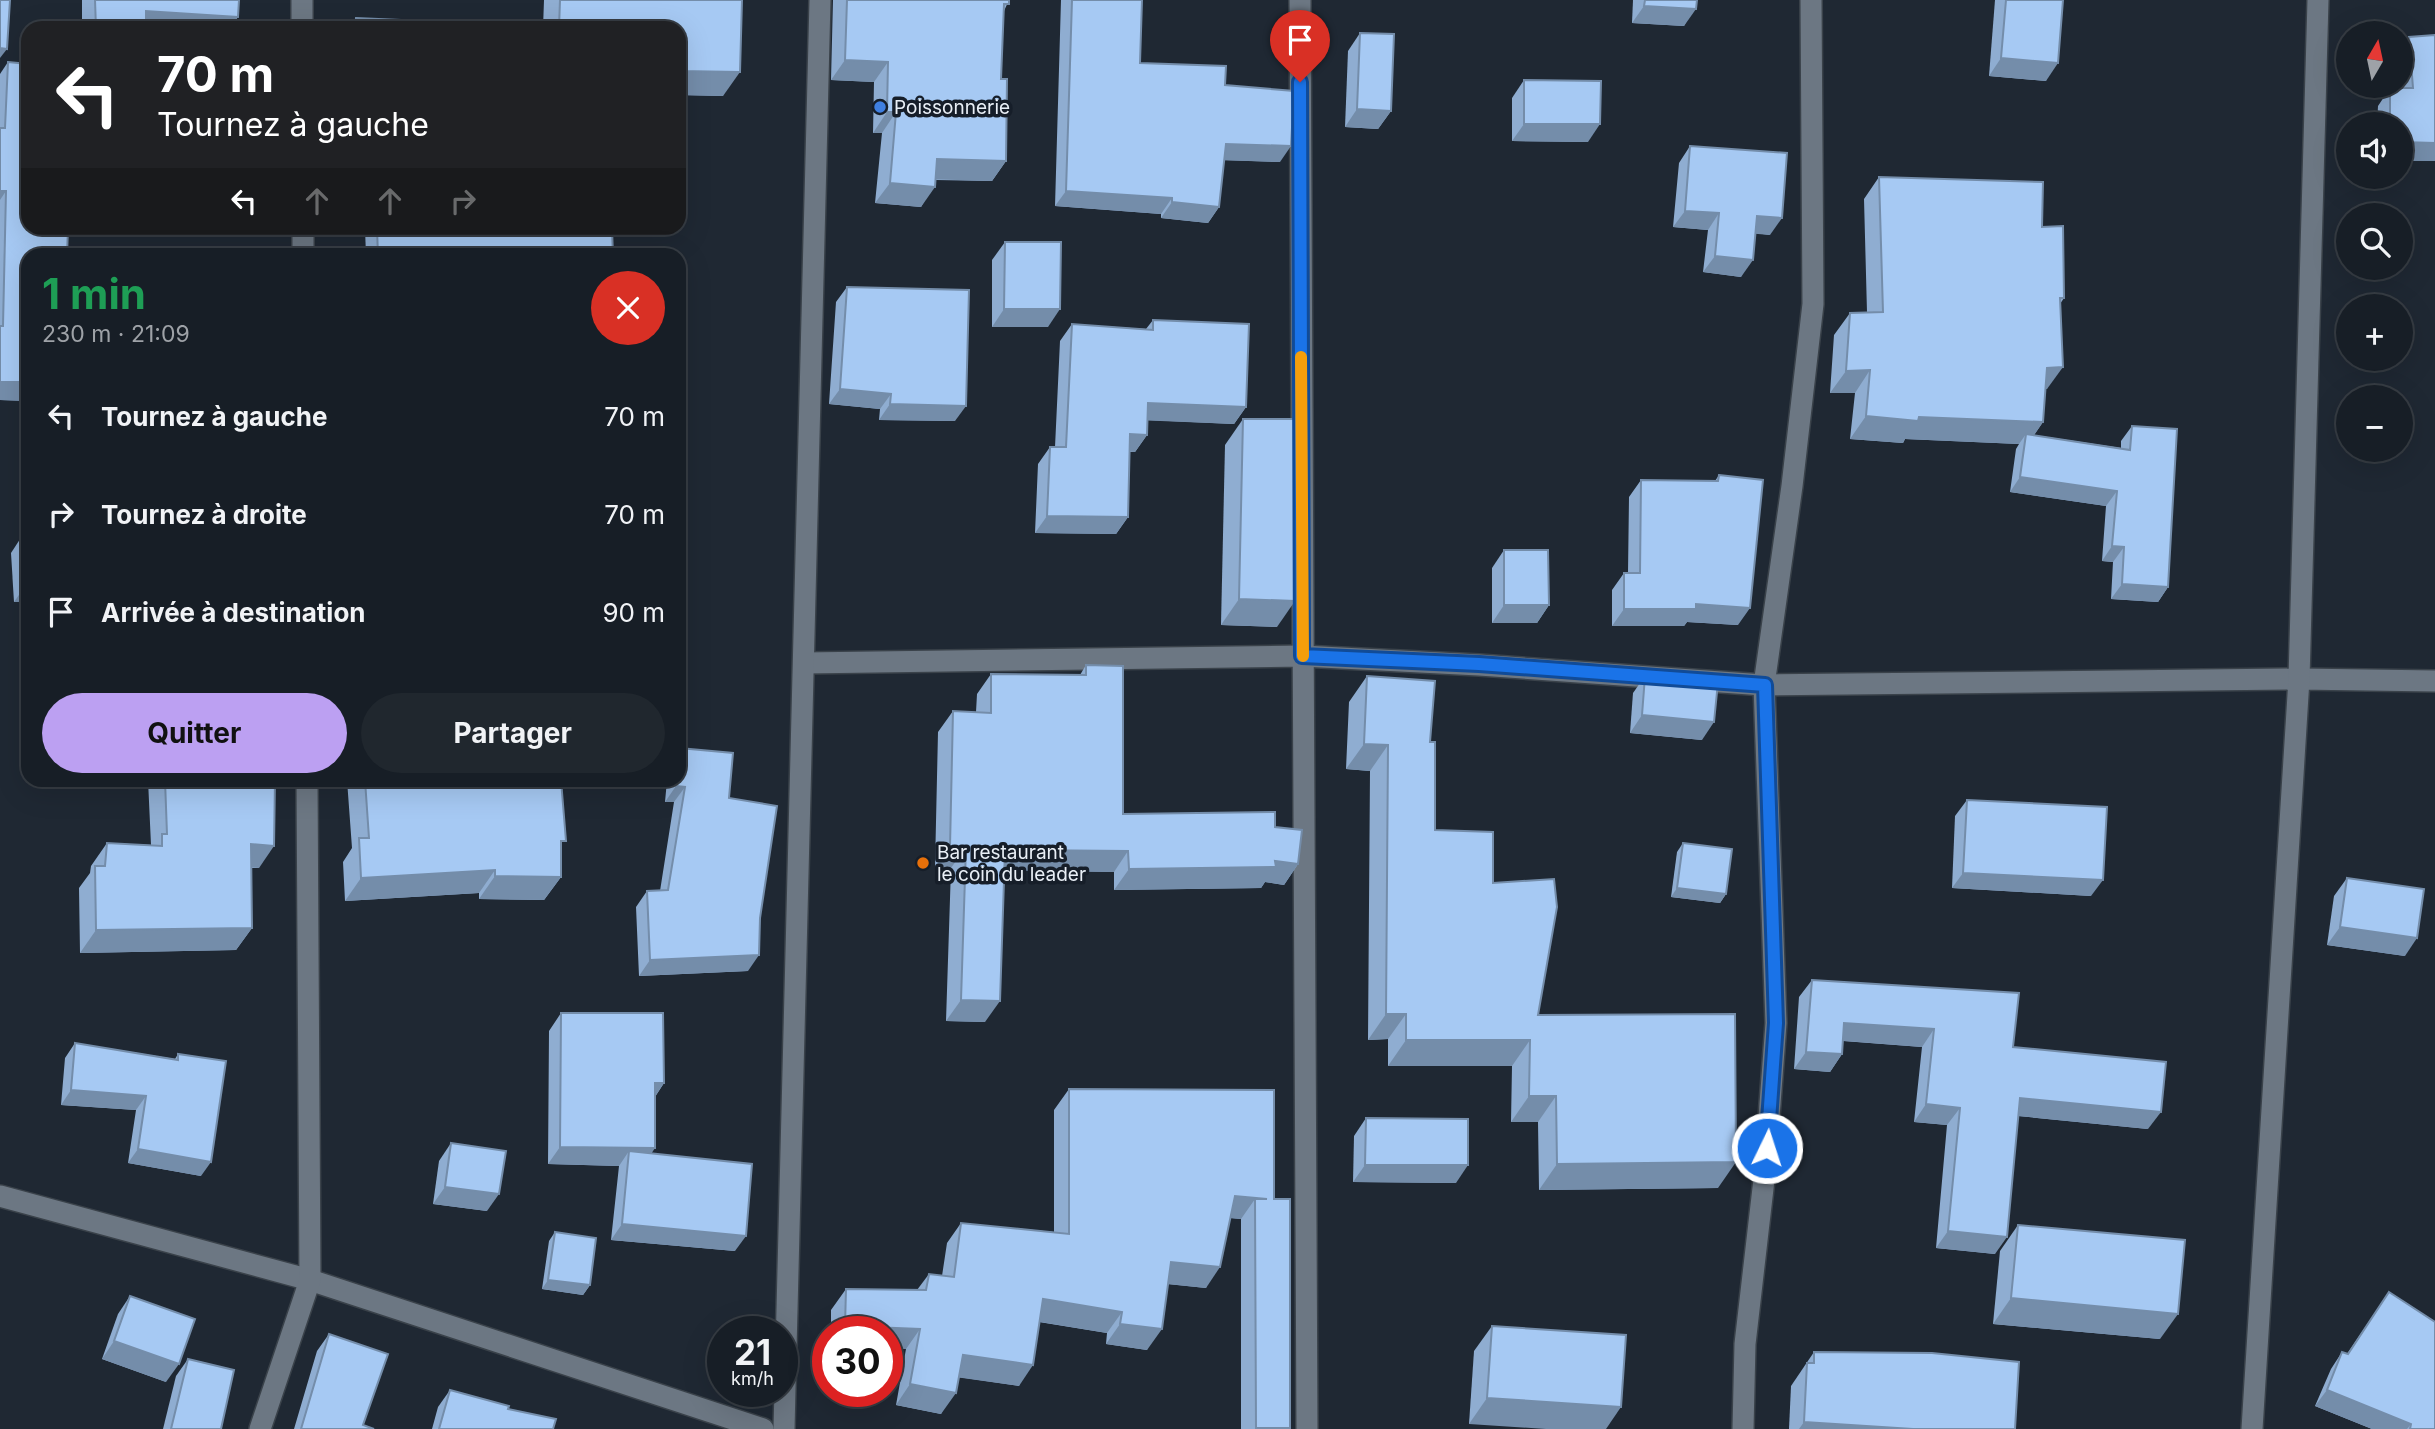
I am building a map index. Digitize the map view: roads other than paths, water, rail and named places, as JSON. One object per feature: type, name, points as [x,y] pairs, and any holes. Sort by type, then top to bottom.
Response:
[{"type":"street","points":[[302,0],[302,21]]},
{"type":"street","points":[[784,1429],[820,0]]},
{"type":"street","points":[[1300,0],[1307,1429]]},
{"type":"street","points":[[1744,1429],[1745,1344],[1765,1171],[1776,1023],[1765,685],[1813,304],[1811,0]]},
{"type":"street","points":[[2252,1429],[2299,679],[2318,0]]},
{"type":"street","points":[[804,663],[1302,656],[1479,664],[1765,685],[2299,679],[2435,681]]},
{"type":"street","points":[[260,1429],[310,1280],[307,787]]},
{"type":"street","points":[[0,1196],[310,1280],[763,1429]]},
{"type":"place","name":"Poissonnerie","points":[[880,107]]},
{"type":"place","name":"Bar restaurant le coin du leader","points":[[923,863]]}]
